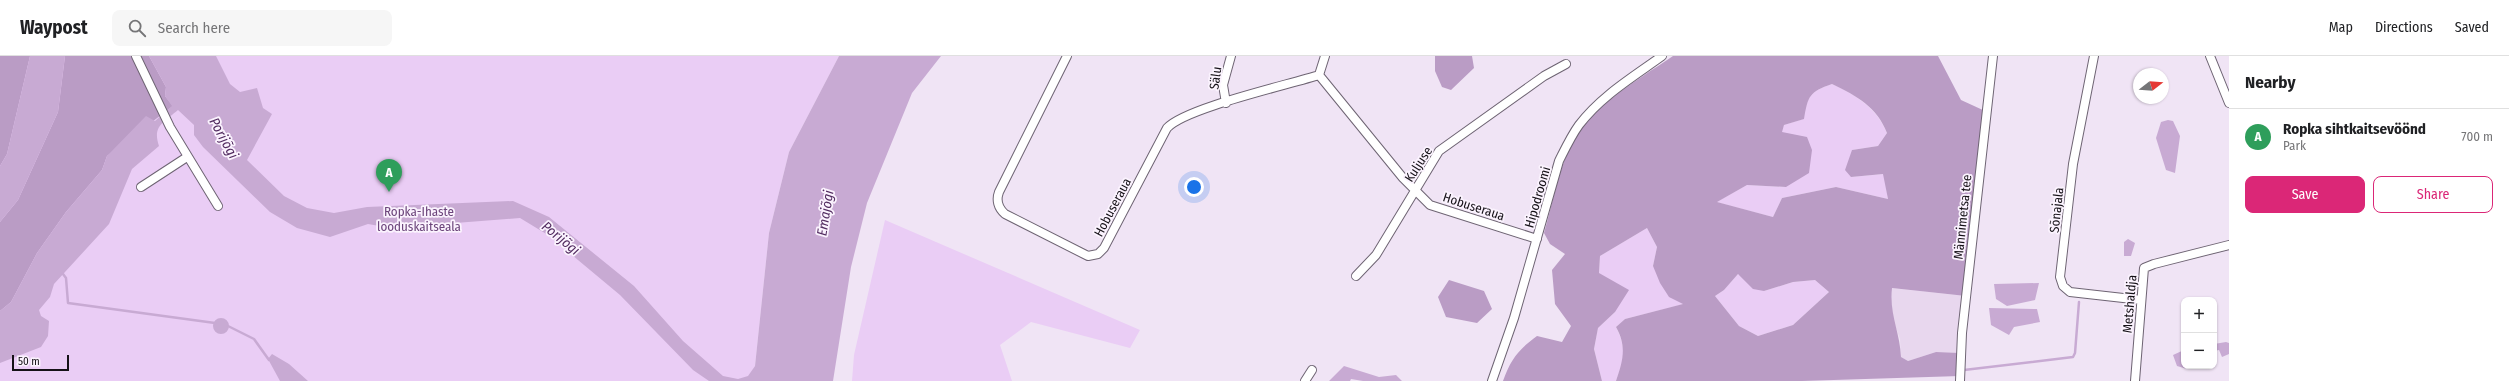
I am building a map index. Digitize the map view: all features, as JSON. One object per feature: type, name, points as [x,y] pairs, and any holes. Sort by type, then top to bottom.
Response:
[{"type":"street","points":[[136,56],[187,157],[218,206]]},
{"type":"street","name":"Hobuseraua","points":[[1067,56],[999,192],[997,200],[999,208],[1005,214],[1083,255],[1093,256],[1104,248],[1162,138],[1173,122],[1226,103],[1319,75],[1403,178],[1430,205],[1537,239]]},
{"type":"street","name":"Sälu","points":[[1226,103],[1223,85],[1231,56]]},
{"type":"street","points":[[1319,75],[1325,56]]},
{"type":"street","name":"Hipodroomi","points":[[1492,381],[1514,318],[1560,161],[1578,126],[1612,92],[1662,56]]},
{"type":"street","name":"Männimetsa tee","points":[[1960,381],[1962,333],[1993,56]]},
{"type":"street","name":"Sõnajala","points":[[2094,56],[2073,164],[2060,277],[2063,286],[2070,292],[2141,300]]},
{"type":"street","points":[[2210,56],[2229,103]]},
{"type":"street","name":"Kuljuse","points":[[1356,276],[1376,255],[1439,151],[1544,76],[1566,64]]},
{"type":"street","points":[[141,187],[187,157]]},
{"type":"street","name":"Metshaldja","points":[[2135,381],[2144,268],[2154,264],[2229,245]]},
{"type":"street","points":[[1305,381],[1312,370]]},
{"type":"shaded area","points":[[0,56],[30,56],[7,154],[0,166]]},
{"type":"shaded area","points":[[65,56],[149,56],[166,87],[165,96],[173,106],[107,156],[102,170],[66,212],[37,253],[11,302],[0,311],[0,222],[18,200],[58,112]]},
{"type":"shaded area","points":[[1435,56],[1472,56],[1474,68],[1451,90],[1442,87],[1435,71]]},
{"type":"shaded area","points":[[1673,56],[1938,56],[1961,100],[1985,111],[1966,296],[1892,288],[1891,297],[1901,357],[1908,361],[1936,352],[1960,353],[1960,376],[1802,381],[1616,381],[1622,360],[1623,347],[1616,327],[1625,319],[1683,304],[1669,297],[1660,283],[1653,266],[1657,247],[1647,228],[1600,256],[1599,273],[1629,290],[1615,312],[1598,328],[1594,349],[1602,381],[1503,381],[1512,361],[1530,341],[1537,336],[1562,342],[1571,326],[1555,304],[1552,270],[1565,254],[1550,244],[1544,233],[1556,187],[1565,159],[1573,141],[1584,126],[1611,99]],"holes":[[[1832,84],[1865,103],[1872,109],[1883,124],[1887,133],[1878,146],[1852,150],[1845,170],[1851,177],[1883,174],[1888,199],[1836,187],[1782,198],[1773,217],[1717,202],[1747,185],[1786,187],[1809,173],[1812,150],[1807,137],[1782,132],[1784,125],[1804,119],[1807,105],[1814,93]],[[1738,274],[1753,289],[1764,291],[1793,282],[1815,280],[1829,292],[1793,325],[1758,336],[1739,326],[1715,296],[1724,290]]]},
{"type":"shaded area","points":[[1449,280],[1484,291],[1492,309],[1477,323],[1446,317],[1438,297]]},
{"type":"shaded area","points":[[1891,288],[1966,296],[1960,353],[1936,352],[1908,361],[1901,357],[1900,339],[1891,315]]},
{"type":"green space","name":"Ropka-Ihaste looduskaitseala","points":[[0,56],[839,56],[789,152],[769,233],[755,366],[746,381],[0,381]]},
{"type":"green space","points":[[1832,84],[1865,103],[1878,116],[1883,124],[1887,133],[1878,146],[1852,150],[1851,177],[1884,174],[1888,199],[1836,187],[1782,198],[1773,217],[1716,202],[1747,185],[1786,187],[1781,132],[1784,125],[1803,119],[1806,105],[1811,96],[1818,90]]},
{"type":"green space","points":[[885,220],[1140,330],[1130,348],[1031,322],[1000,345],[1012,381],[852,381],[854,355]]},
{"type":"green space","points":[[1647,228],[1657,247],[1653,266],[1684,304],[1625,319],[1616,327],[1623,348],[1621,366],[1616,381],[1602,381],[1594,349],[1598,328],[1615,312],[1599,273],[1600,256]]},
{"type":"green space","points":[[1738,274],[1764,291],[1793,282],[1815,280],[1829,292],[1793,325],[1758,336],[1739,326],[1715,296],[1724,290]]},
{"type":"water","points":[[30,56],[65,56],[58,112],[18,200],[0,222],[0,166],[7,154]]},
{"type":"water","points":[[149,56],[216,56],[230,84],[240,92],[257,88],[263,108],[272,114],[247,160],[284,196],[307,208],[334,213],[367,207],[513,201],[549,217],[634,286],[683,341],[723,376],[738,379],[748,376],[755,366],[769,233],[789,152],[839,56],[941,56],[912,93],[867,203],[851,267],[833,381],[709,381],[693,370],[620,295],[548,235],[520,218],[391,228],[368,224],[330,237],[297,228],[270,212],[203,147],[194,135],[194,125],[178,110],[164,121],[158,129],[157,139],[159,146],[132,169],[109,224],[54,284],[50,297],[39,310],[41,316],[49,321],[48,336],[41,347],[0,363],[0,311],[11,302],[37,253],[66,212],[102,170],[107,156],[146,116],[155,121],[172,106],[165,96],[166,87]]},
{"type":"water","points":[[2168,120],[2173,121],[2180,136],[2175,173],[2166,170],[2156,138],[2161,122]]},
{"type":"water","points":[[2128,239],[2135,243],[2131,256],[2124,256],[2124,242]]},
{"type":"water","points":[[2039,283],[2035,300],[2007,306],[1996,299],[1994,284]]},
{"type":"water","points":[[1989,308],[2037,309],[2040,322],[2014,327],[2009,335],[1991,325]]},
{"type":"water","points":[[218,318],[224,318],[229,323],[227,332],[224,334],[218,334],[213,329],[213,323]]},
{"type":"water","points":[[2229,343],[2229,354],[2222,357],[2219,350],[2217,350],[2217,344]]},
{"type":"water","points":[[2181,351],[2181,367],[2177,366],[2173,355]]},
{"type":"water","points":[[272,354],[289,364],[308,381],[280,381],[268,359]]},
{"type":"water","points":[[1344,366],[1379,377],[1396,375],[1402,381],[1363,381],[1351,379],[1350,381],[1329,381]]},
{"type":"waterway","points":[[63,274],[66,278],[68,303],[215,323]]},
{"type":"waterway","points":[[1964,370],[2073,357],[2075,353],[2079,302]]},
{"type":"waterway","points":[[228,326],[254,339],[269,360]]},
{"type":"place","name":"Ropka sihtkaitsevöönd","points":[[389,192]]},
{"type":"water label","name":"Porijõgi","points":[[224,138]]},
{"type":"water label","name":"Emajõgi","points":[[825,213]]},
{"type":"water label","name":"Porijõgi","points":[[561,238]]}]
